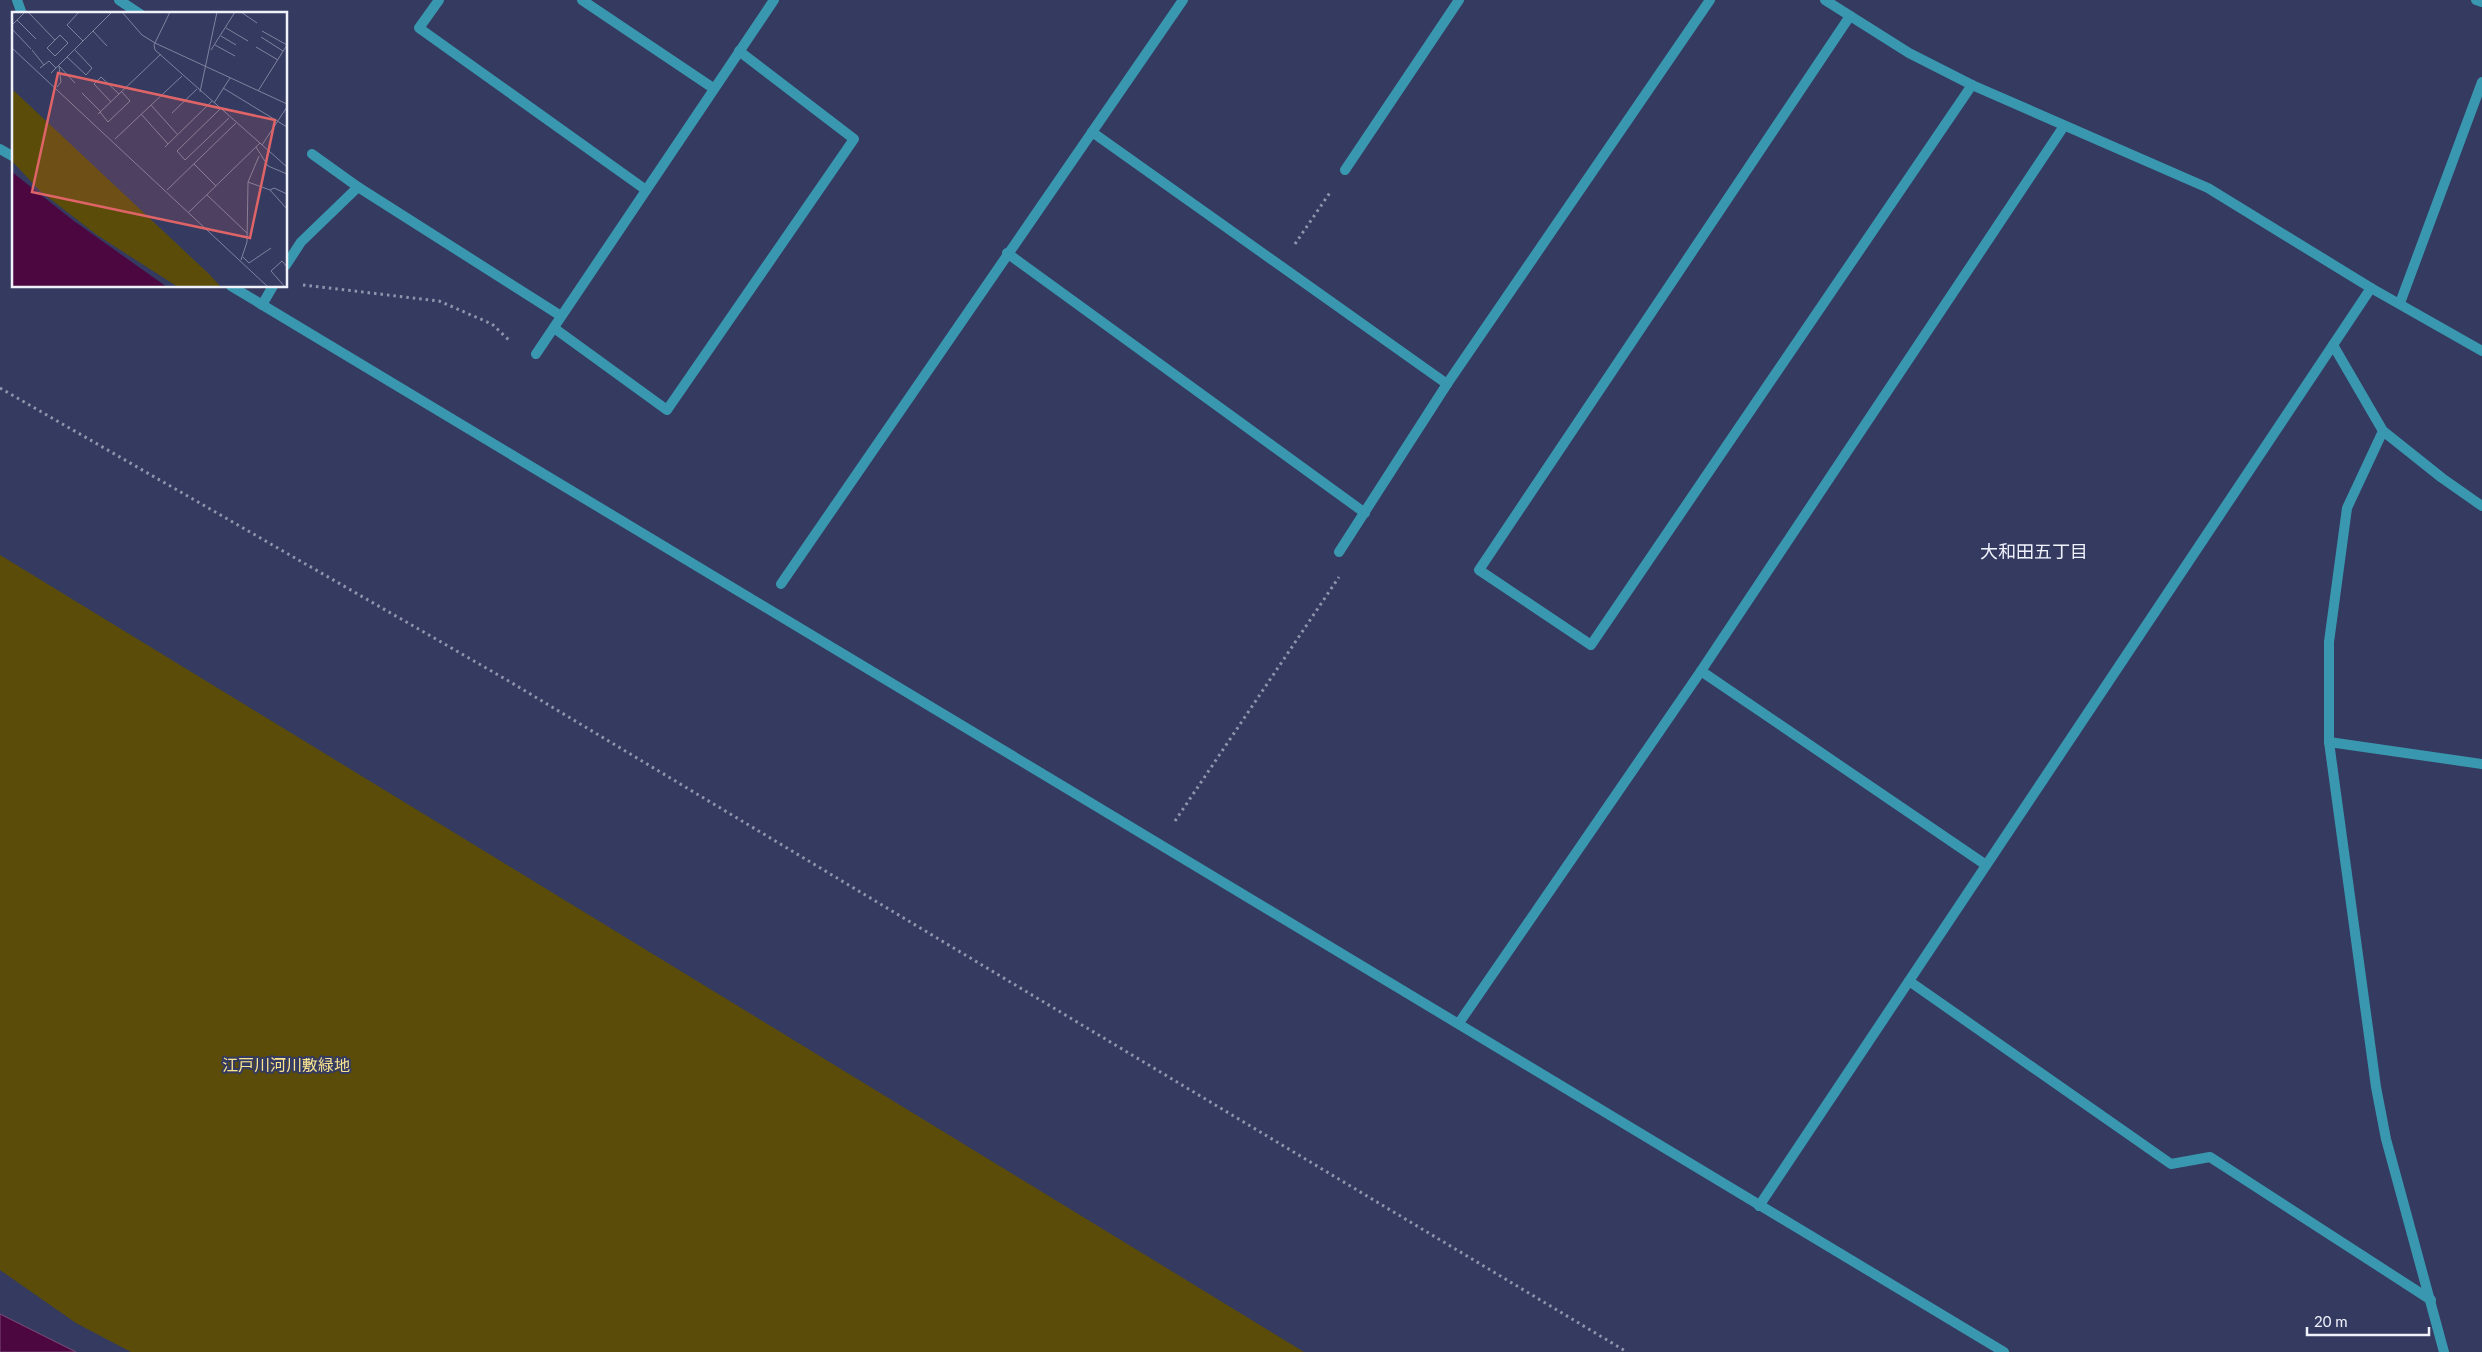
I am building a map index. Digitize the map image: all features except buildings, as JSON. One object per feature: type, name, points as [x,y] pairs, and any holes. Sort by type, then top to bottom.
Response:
[{"type":"street","points":[[119,0],[137,12]]},
{"type":"street","points":[[438,0],[419,28],[646,190]]},
{"type":"street","points":[[582,0],[713,88]]},
{"type":"street","points":[[536,354],[713,88],[774,0]]},
{"type":"street","points":[[781,584],[1183,0]]},
{"type":"street","points":[[1345,170],[1459,0]]},
{"type":"street","points":[[1339,552],[1447,384],[1710,0]]},
{"type":"street","points":[[1825,0],[1909,53],[1972,85],[2208,188],[2371,288],[2482,351]]},
{"type":"street","points":[[2476,0],[2482,2]]},
{"type":"street","points":[[1850,16],[1479,570],[1591,645],[1972,85]]},
{"type":"street","points":[[554,328],[667,410],[854,139],[740,51]]},
{"type":"street","points":[[2400,304],[2482,82]]},
{"type":"street","points":[[1459,1023],[1701,671],[2064,126]]},
{"type":"street","points":[[1092,132],[1279,267],[1447,384]]},
{"type":"street","points":[[0,149],[12,156]]},
{"type":"street","points":[[312,154],[358,187],[562,316]]},
{"type":"street","points":[[288,262],[300,242],[358,187]]},
{"type":"street","points":[[1007,254],[1365,513]]},
{"type":"street","points":[[233,288],[2004,1352]]},
{"type":"street","points":[[262,305],[272,288]]},
{"type":"street","points":[[1759,1206],[2371,288]]},
{"type":"street","points":[[2334,345],[2383,431],[2442,478],[2482,506]]},
{"type":"street","points":[[2383,431],[2346,508],[2329,642],[2329,742],[2376,1087],[2386,1140],[2432,1300],[2444,1352]]},
{"type":"street","points":[[1701,671],[1986,865]]},
{"type":"street","points":[[2329,742],[2482,764]]},
{"type":"street","points":[[1909,981],[2171,1164],[2210,1158],[2432,1300]]},
{"type":"path","points":[[1279,267],[1345,170]]},
{"type":"path","points":[[296,285],[439,301],[492,324],[517,347],[536,354]]},
{"type":"path","points":[[0,388],[507,680],[1626,1352]]},
{"type":"path","points":[[1159,845],[1350,561],[1339,552]]},
{"type":"green space","name":"江戸川河川敷緑地","points":[[0,555],[1304,1352],[131,1352],[76,1323],[0,1270]]},
{"type":"shaded area","points":[[0,1314],[76,1352],[0,1352]]},
{"type":"district","name":"大和田五丁目","points":[[2034,552]]}]
